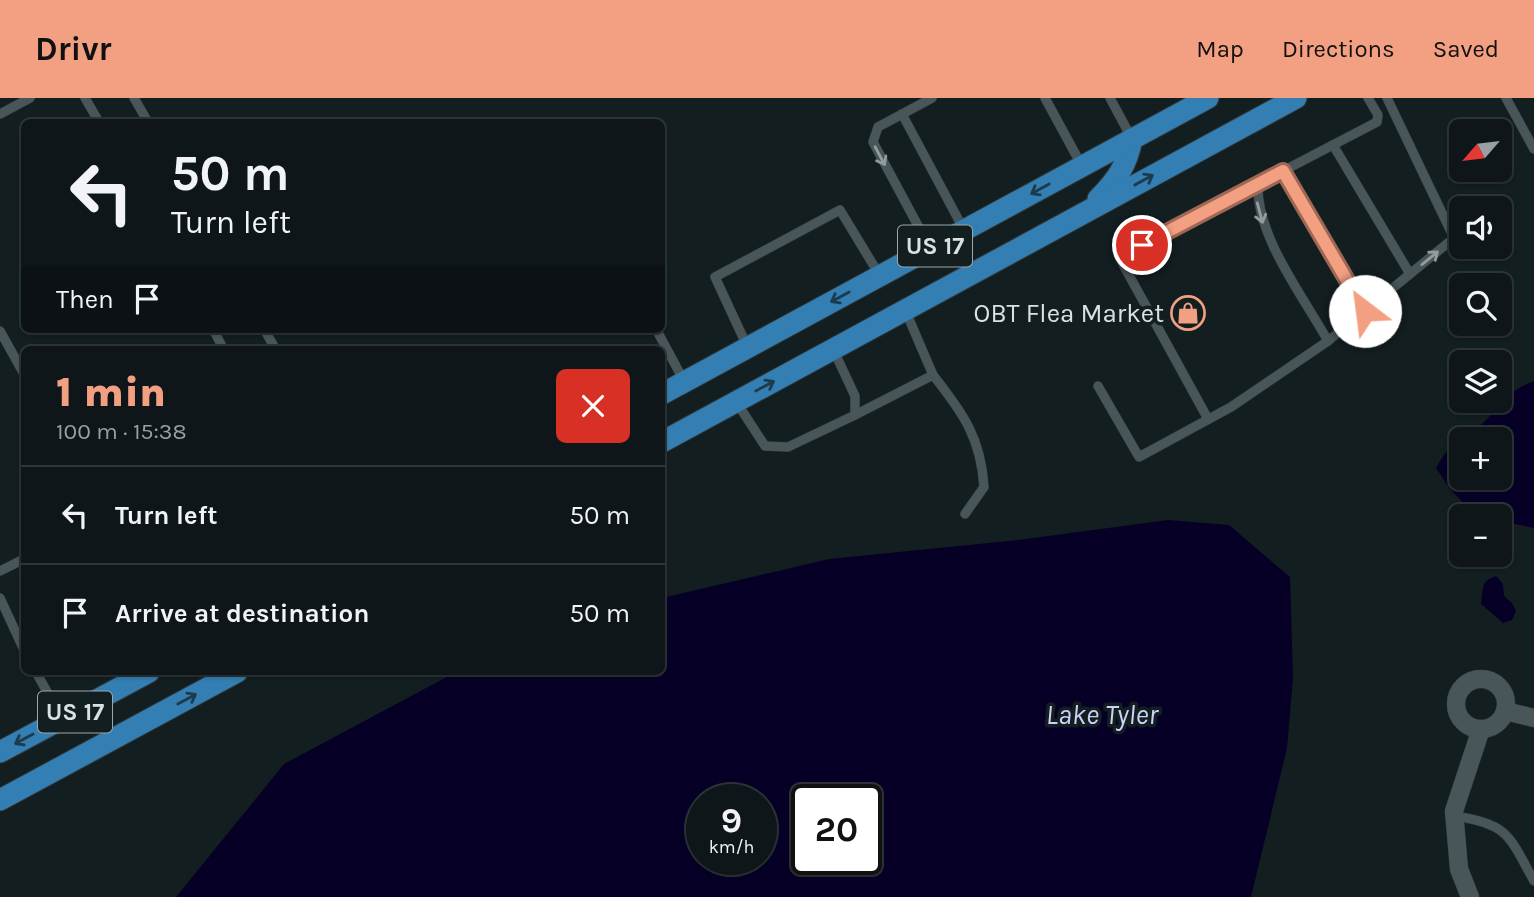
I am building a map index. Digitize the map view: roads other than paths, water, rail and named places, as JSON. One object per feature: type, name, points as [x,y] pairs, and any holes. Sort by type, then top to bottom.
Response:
[{"type":"main road","name":"US 17","points":[[665,392],[1208,98]]},
{"type":"main road","name":"US 17","points":[[665,440],[1296,98]]},
{"type":"main road","points":[[1084,213],[1115,182],[1127,163],[1132,139]]},
{"type":"main road","name":"US 17","points":[[0,752],[143,675]]},
{"type":"main road","name":"US 17","points":[[0,800],[231,675]]},
{"type":"street","points":[[1482,678],[1499,687],[1504,694],[1505,711],[1497,723],[1481,729],[1468,725],[1457,712],[1457,695],[1465,684],[1482,678]]},
{"type":"street","points":[[1505,711],[1534,718]]},
{"type":"street","points":[[1470,897],[1459,869],[1455,816],[1481,729]]},
{"type":"lane","points":[[0,114],[30,98]]},
{"type":"lane","points":[[85,98],[97,119]]},
{"type":"lane","points":[[134,98],[146,119]]},
{"type":"lane","points":[[930,248],[873,142],[878,127],[932,98]]},
{"type":"lane","points":[[1045,98],[1082,166]]},
{"type":"lane","points":[[1110,98],[1132,139]]},
{"type":"lane","points":[[1208,419],[1119,257],[1377,122],[1378,115],[1368,98]]},
{"type":"lane","points":[[1098,386],[1139,457],[1208,419],[1328,341],[1454,239],[1387,98]]},
{"type":"lane","points":[[1506,98],[1534,149]]},
{"type":"lane","points":[[902,114],[964,230]]},
{"type":"lane","points":[[1333,145],[1410,274]]},
{"type":"lane","points":[[1283,171],[1365,311]]},
{"type":"lane","points":[[1258,184],[1257,204],[1265,229],[1328,341]]},
{"type":"lane","points":[[747,348],[715,277],[839,210],[880,276]]},
{"type":"lane","points":[[905,310],[933,375],[955,403],[979,447],[984,486],[965,514]]},
{"type":"lane","points":[[0,331],[21,369]]},
{"type":"lane","points":[[665,346],[684,382]]},
{"type":"lane","points":[[833,349],[855,396],[855,415]]},
{"type":"lane","points":[[736,401],[765,446],[788,447],[933,375]]},
{"type":"lane","points":[[0,571],[21,560]]},
{"type":"lane","points":[[0,598],[21,644]]},
{"type":"lane","points":[[38,675],[62,719]]},
{"type":"lane","points":[[1455,816],[1496,825],[1510,837],[1534,881]]},
{"type":"water","points":[[1534,381],[1534,528],[1512,523],[1512,504],[1464,504],[1451,490],[1512,490],[1512,427],[1478,427],[1493,413],[1512,413],[1512,394]]},
{"type":"water","points":[[1449,449],[1449,488],[1436,468]]},
{"type":"water","name":"Lake Tyler","points":[[1168,520],[1229,525],[1290,577],[1293,678],[1287,748],[1251,897],[176,897],[284,764],[450,675],[665,675],[665,597],[829,559],[1018,540]]},
{"type":"water","points":[[1496,576],[1503,584],[1504,596],[1516,611],[1512,620],[1503,623],[1481,604],[1485,584]]},
{"type":"place","name":"OBT Flea Market","points":[[1188,313]]}]
